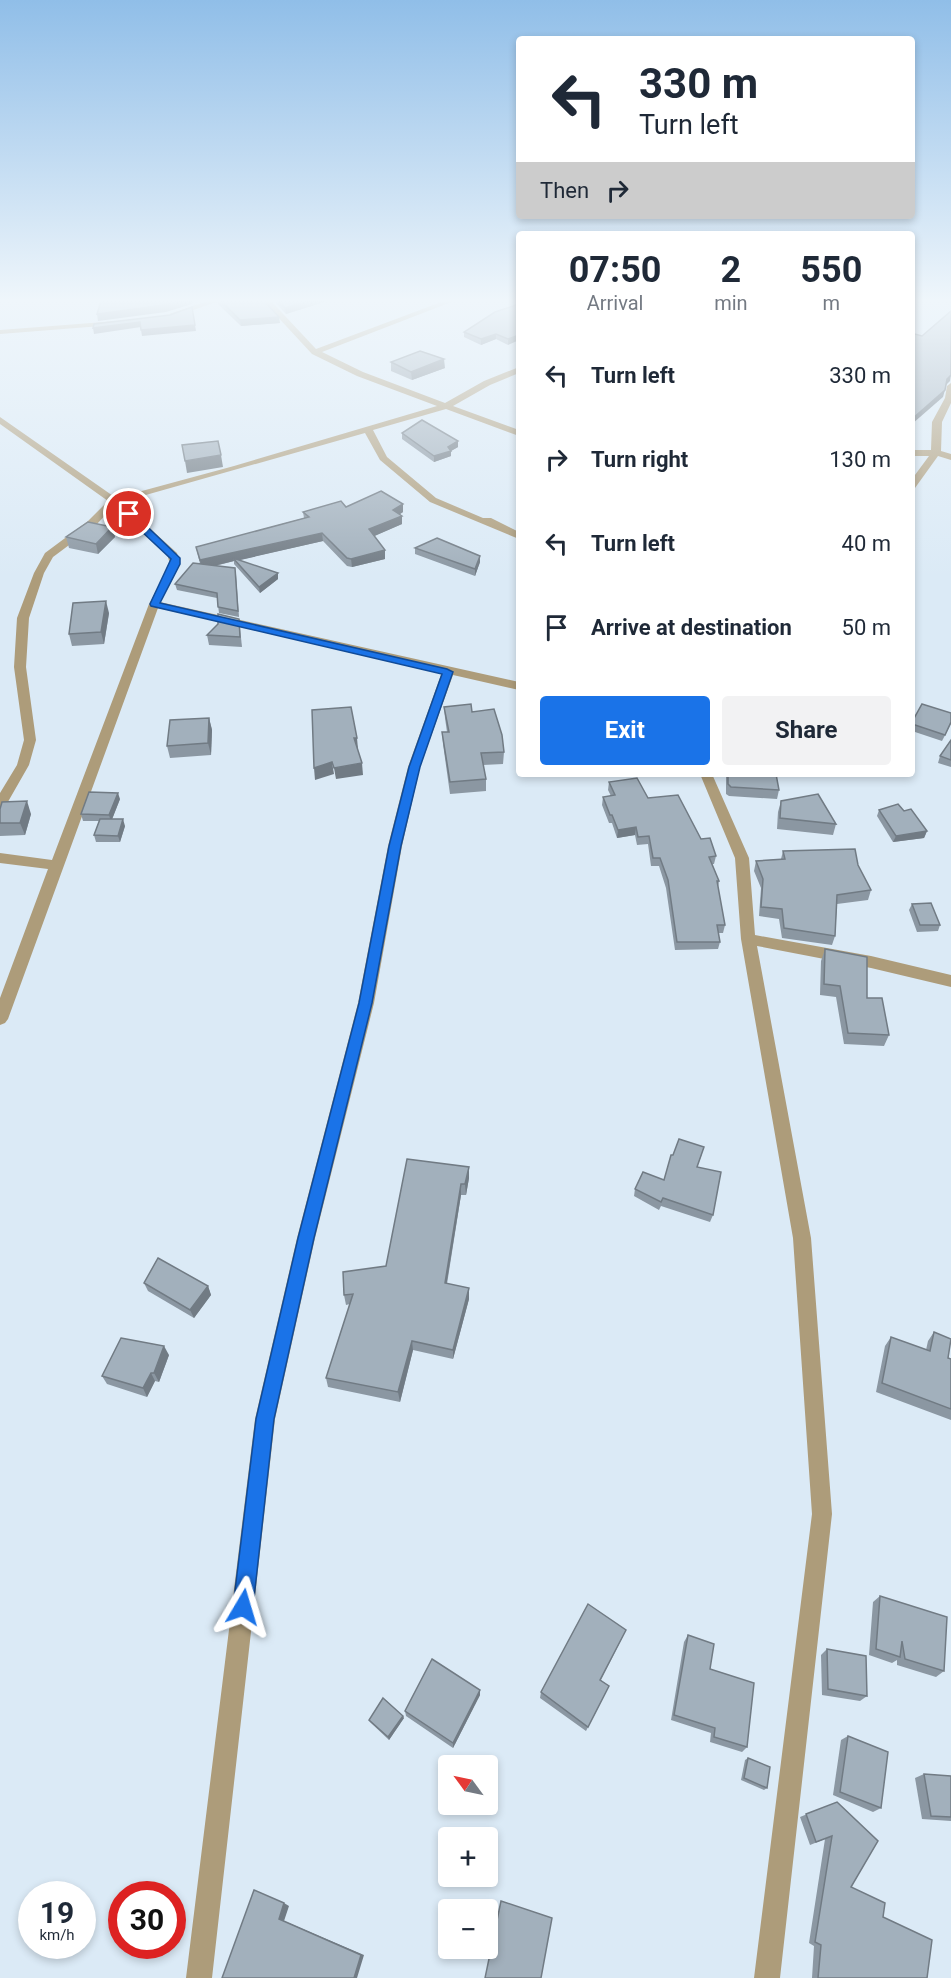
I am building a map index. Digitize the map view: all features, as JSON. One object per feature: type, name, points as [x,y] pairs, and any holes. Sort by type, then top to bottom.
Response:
[{"type":"street","points":[[412,393],[516,432]]},
{"type":"street","points":[[0,804],[23,765],[30,740],[21,667],[23,618],[39,573],[50,555],[61,544],[92,523],[114,501],[237,468],[446,406],[469,393]]},
{"type":"street","points":[[915,482],[936,453],[937,423],[950,393]]},
{"type":"street","points":[[0,420],[114,501],[175,558],[175,564],[154,604],[106,740],[55,865],[0,1019]]},
{"type":"street","points":[[368,429],[383,458],[434,500],[484,522],[487,520],[516,534]]},
{"type":"street","points":[[915,453],[936,453],[951,457]]},
{"type":"street","points":[[154,604],[516,686]]},
{"type":"street","points":[[200,1978],[265,1419],[306,1238],[366,1003],[397,835],[414,767],[447,672]]},
{"type":"street","points":[[707,777],[742,858],[748,939],[802,1238],[822,1514],[767,1978]]},
{"type":"street","points":[[0,858],[55,865]]},
{"type":"street","points":[[748,939],[871,962],[951,981]]},
{"type":"building","points":[[915,393],[941,393],[915,416]]},
{"type":"building","points":[[422,420],[458,441],[448,447],[451,451],[434,456],[402,433]]},
{"type":"building","points":[[218,441],[221,455],[185,461],[182,445]]},
{"type":"building","points":[[381,491],[403,504],[393,510],[402,516],[369,529],[385,550],[351,559],[347,558],[322,533],[200,560],[196,547],[309,517],[303,512],[341,501],[346,507]]},
{"type":"building","points":[[88,522],[112,527],[96,544],[66,537]]},
{"type":"building","points":[[437,538],[480,556],[475,569],[415,548]]},
{"type":"building","points":[[233,558],[278,573],[259,587]]},
{"type":"building","points":[[193,563],[235,568],[238,611],[218,607],[217,593],[175,584]]},
{"type":"building","points":[[106,601],[101,632],[69,634],[73,603]]},
{"type":"building","points":[[218,614],[239,619],[240,637],[207,635],[218,624]]},
{"type":"building","points":[[471,704],[472,712],[494,709],[502,735],[504,752],[481,753],[486,779],[450,782],[442,732],[449,732],[444,707]]},
{"type":"building","points":[[922,704],[951,713],[951,722],[945,735],[915,725],[915,717]]},
{"type":"building","points":[[351,707],[357,738],[354,738],[362,763],[334,768],[332,762],[314,768],[312,710]]},
{"type":"building","points":[[209,718],[208,743],[167,746],[170,720]]},
{"type":"building","points":[[951,740],[951,760],[940,756]]},
{"type":"building","points":[[728,777],[777,777],[779,790],[731,787],[728,784]]},
{"type":"building","points":[[637,778],[648,798],[678,795],[701,839],[710,838],[716,856],[709,857],[719,881],[717,881],[725,925],[717,925],[720,942],[677,942],[668,880],[660,858],[653,858],[649,836],[638,837],[636,827],[618,830],[610,815],[603,797],[615,795],[609,782]]},
{"type":"building","points":[[89,792],[118,793],[109,815],[81,814]]},
{"type":"building","points":[[818,794],[836,824],[780,818],[781,801]]},
{"type":"building","points":[[27,801],[20,823],[0,823],[2,802]]},
{"type":"building","points":[[898,804],[904,811],[911,809],[927,831],[896,836],[879,810]]},
{"type":"building","points":[[100,819],[123,819],[118,836],[94,835]]},
{"type":"building","points":[[855,849],[858,865],[871,890],[837,895],[835,936],[784,928],[782,909],[761,907],[763,879],[756,861],[785,859],[783,851]]},
{"type":"building","points":[[931,903],[940,925],[920,925],[912,904]]},
{"type":"building","points":[[825,949],[867,957],[867,998],[882,998],[889,1035],[848,1033],[840,986],[824,984]]},
{"type":"building","points":[[679,1139],[704,1147],[697,1167],[721,1172],[713,1215],[663,1198],[661,1202],[635,1189],[643,1172],[664,1180],[671,1155]]},
{"type":"building","points":[[407,1159],[469,1167],[465,1184],[461,1184],[445,1283],[469,1288],[453,1350],[412,1341],[398,1392],[326,1378],[353,1294],[344,1295],[343,1272],[386,1266]]},
{"type":"building","points":[[158,1258],[208,1286],[190,1310],[144,1283]]},
{"type":"building","points":[[934,1332],[951,1339],[948,1358],[951,1359],[951,1409],[882,1383],[891,1337],[930,1351]]},
{"type":"building","points":[[121,1338],[164,1346],[154,1373],[151,1373],[143,1388],[102,1376]]},
{"type":"building","points":[[880,1596],[947,1617],[944,1671],[905,1659],[902,1641],[900,1657],[876,1649]]},
{"type":"building","points":[[588,1604],[626,1630],[600,1680],[609,1686],[588,1727],[541,1692]]},
{"type":"building","points":[[688,1635],[714,1644],[710,1669],[754,1683],[747,1747],[714,1737],[715,1728],[674,1715]]},
{"type":"building","points":[[827,1649],[866,1656],[867,1696],[828,1689]]},
{"type":"building","points":[[432,1659],[480,1690],[453,1743],[405,1711]]},
{"type":"building","points":[[383,1698],[403,1716],[388,1737],[369,1720]]},
{"type":"building","points":[[848,1736],[888,1752],[881,1808],[840,1792]]},
{"type":"building","points":[[748,1758],[770,1767],[767,1788],[744,1778]]},
{"type":"building","points":[[924,1774],[951,1776],[951,1817],[931,1816]]},
{"type":"building","points":[[837,1802],[878,1841],[851,1887],[885,1903],[883,1917],[932,1940],[927,1978],[818,1978],[821,1945],[815,1942],[832,1836],[816,1842],[806,1814]]},
{"type":"building","points":[[254,1890],[284,1903],[279,1919],[361,1955],[354,1978],[222,1978]]},
{"type":"building","points":[[501,1901],[552,1918],[541,1978],[485,1978],[489,1959],[498,1959],[498,1915]]},
{"type":"route","points":[[129,514],[175,558],[175,564],[154,604],[447,672],[414,767],[395,846],[366,1003],[306,1238],[265,1419],[243,1607]]}]
